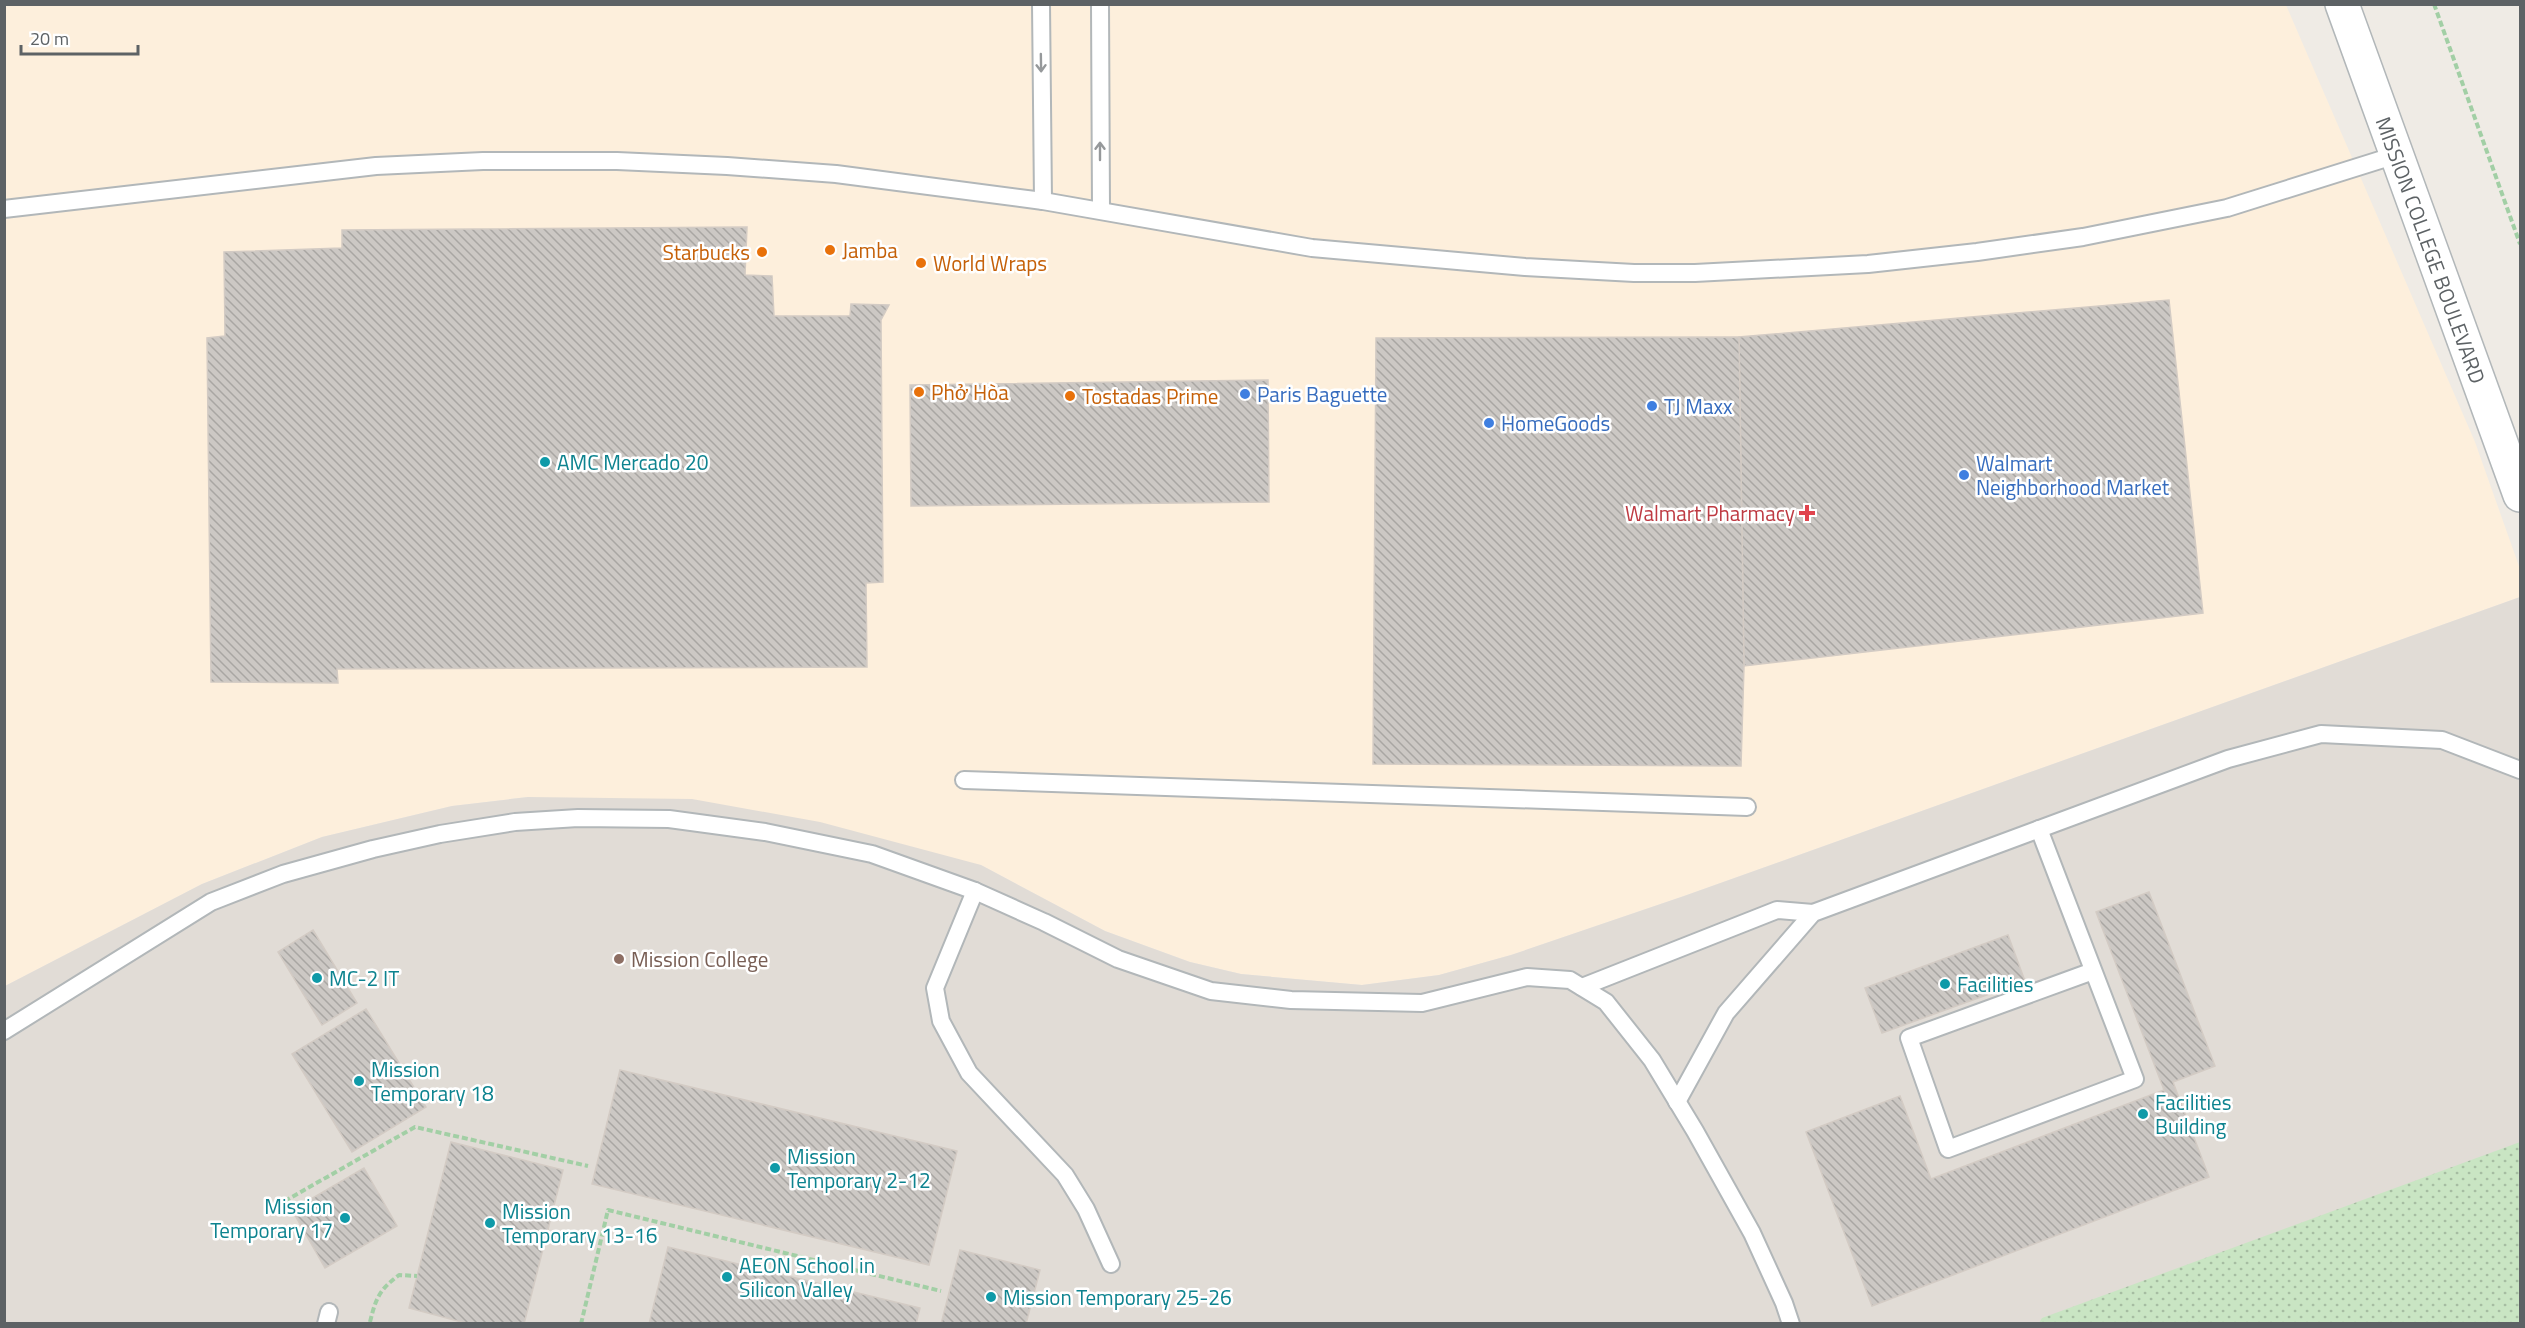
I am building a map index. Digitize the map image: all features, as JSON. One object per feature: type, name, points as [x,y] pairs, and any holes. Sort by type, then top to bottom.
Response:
[{"type":"street","name":"MISSION COLLEGE BOULEVARD","points":[[2342,4],[2520,495]]},
{"type":"lane","points":[[1041,4],[1043,201]]},
{"type":"lane","points":[[1100,4],[1101,210]]},
{"type":"lane","points":[[4,209],[376,166],[483,161],[617,161],[836,174],[1101,210],[1201,230],[1312,248],[1634,273],[1760,271],[1868,264],[1977,252],[2157,224],[2227,208],[2396,155]]},
{"type":"lane","points":[[1582,987],[1777,910],[1813,914],[2228,759],[2321,734],[2442,740],[2520,771]]},
{"type":"lane","points":[[964,780],[1747,807]]},
{"type":"lane","points":[[4,1031],[211,902],[283,874],[373,849],[440,834],[515,822],[578,818],[669,819],[765,831],[872,854],[975,891],[1118,959],[1211,992],[1291,1000],[1422,1003],[1527,977],[1570,980],[1606,1002],[1652,1060],[1752,1233],[1785,1303],[1791,1323]]},
{"type":"lane","points":[[2038,829],[2093,970],[2135,1079],[1948,1149],[1909,1038],[2093,970]]},
{"type":"lane","points":[[975,891],[935,988],[941,1021],[969,1073],[1065,1175],[1086,1209],[1111,1264]]},
{"type":"lane","points":[[1677,1102],[1726,1013],[1813,914]]},
{"type":"path","points":[[2434,4],[2520,244]]},
{"type":"path","points":[[270,1210],[415,1126],[588,1166]]},
{"type":"path","points":[[581,1323],[608,1210],[941,1291]]},
{"type":"path","points":[[370,1322],[377,1297],[385,1285],[399,1275],[417,1276]]},
{"type":"shaded area","points":[[5,5],[2286,5],[2475,442],[2520,569],[2520,597],[1684,896],[1511,955],[1439,975],[1362,985],[1241,974],[1190,962],[1105,931],[981,865],[528,797],[452,806],[322,837],[202,884],[5,986]]},
{"type":"shaded area","name":"Mission College","points":[[2520,597],[2520,1323],[5,1324],[5,986],[202,884],[322,837],[452,806],[528,797],[692,799],[820,822],[981,865],[1105,931],[1190,962],[1241,974],[1362,985],[1439,975],[1511,955],[1684,896]]},
{"type":"green space","points":[[2520,1142],[2520,1323],[2039,1323],[2042,1318]]},
{"type":"building","name":"AMC Mercado 20","points":[[747,227],[745,275],[772,276],[774,316],[850,316],[851,304],[889,305],[881,320],[883,582],[866,583],[867,667],[337,669],[338,683],[211,682],[207,338],[225,336],[224,252],[342,248],[342,230]]},
{"type":"building","name":"Walmart Neighborhood Market","points":[[2169,300],[2203,613],[1744,666],[1739,337]]},
{"type":"building","points":[[1739,337],[1744,666],[1741,766],[1373,764],[1376,338]]},
{"type":"building","points":[[1268,380],[1269,502],[911,506],[910,385]]},
{"type":"building","name":"Facilities Building","points":[[2149,892],[2215,1066],[2173,1082],[2209,1177],[1872,1306],[1806,1132],[1900,1096],[1931,1179],[2164,1090],[2096,912]]},
{"type":"building","name":"MC-2 IT","points":[[313,930],[357,1003],[322,1025],[278,952]]},
{"type":"building","name":"Facilities","points":[[2008,935],[2025,981],[1882,1033],[1865,988]]},
{"type":"building","name":"Mission Temporary 18","points":[[366,1009],[426,1107],[352,1152],[292,1054]]},
{"type":"building","name":"Mission Temporary 2-12","points":[[620,1070],[957,1151],[929,1265],[592,1184]]},
{"type":"building","name":"Mission Temporary 13-16","points":[[451,1142],[563,1170],[524,1324],[469,1324],[409,1308]]},
{"type":"building","name":"Mission Temporary 17","points":[[364,1168],[397,1226],[325,1268],[292,1210]]},
{"type":"building","name":"AEON School in Silicon Valley","points":[[668,1247],[920,1308],[916,1324],[649,1324]]},
{"type":"building","name":"Mission Temporary 25-26","points":[[960,1250],[1040,1270],[1026,1324],[941,1324]]},
{"type":"place","name":"Jamba","points":[[830,250]]},
{"type":"place","name":"Starbucks","points":[[762,252]]},
{"type":"place","name":"World Wraps","points":[[921,263]]},
{"type":"place","name":"Phở Hòa","points":[[919,392]]},
{"type":"place","name":"Paris Baguette","points":[[1245,394]]},
{"type":"place","name":"Tostadas Prime","points":[[1070,396]]},
{"type":"place","name":"TJ Maxx","points":[[1652,406]]},
{"type":"place","name":"HomeGoods","points":[[1489,423]]},
{"type":"place","name":"AMC Mercado 20","points":[[545,462]]},
{"type":"place","name":"Walmart Neighborhood Market","points":[[1964,475]]},
{"type":"place","name":"Walmart Pharmacy","points":[[1807,513]]},
{"type":"place","name":"Mission College","points":[[619,959]]},
{"type":"place","name":"MC-2 IT","points":[[317,978]]},
{"type":"place","name":"Facilities","points":[[1945,984]]},
{"type":"place","name":"Mission Temporary 18","points":[[359,1081]]},
{"type":"place","name":"Facilities Building","points":[[2143,1114]]},
{"type":"place","name":"Mission Temporary 2-12","points":[[775,1168]]},
{"type":"place","name":"Mission Temporary 17","points":[[345,1218]]},
{"type":"place","name":"Mission Temporary 13-16","points":[[490,1223]]},
{"type":"place","name":"AEON School in Silicon Valley","points":[[727,1277]]},
{"type":"place","name":"Mission Temporary 25-26","points":[[991,1297]]}]
